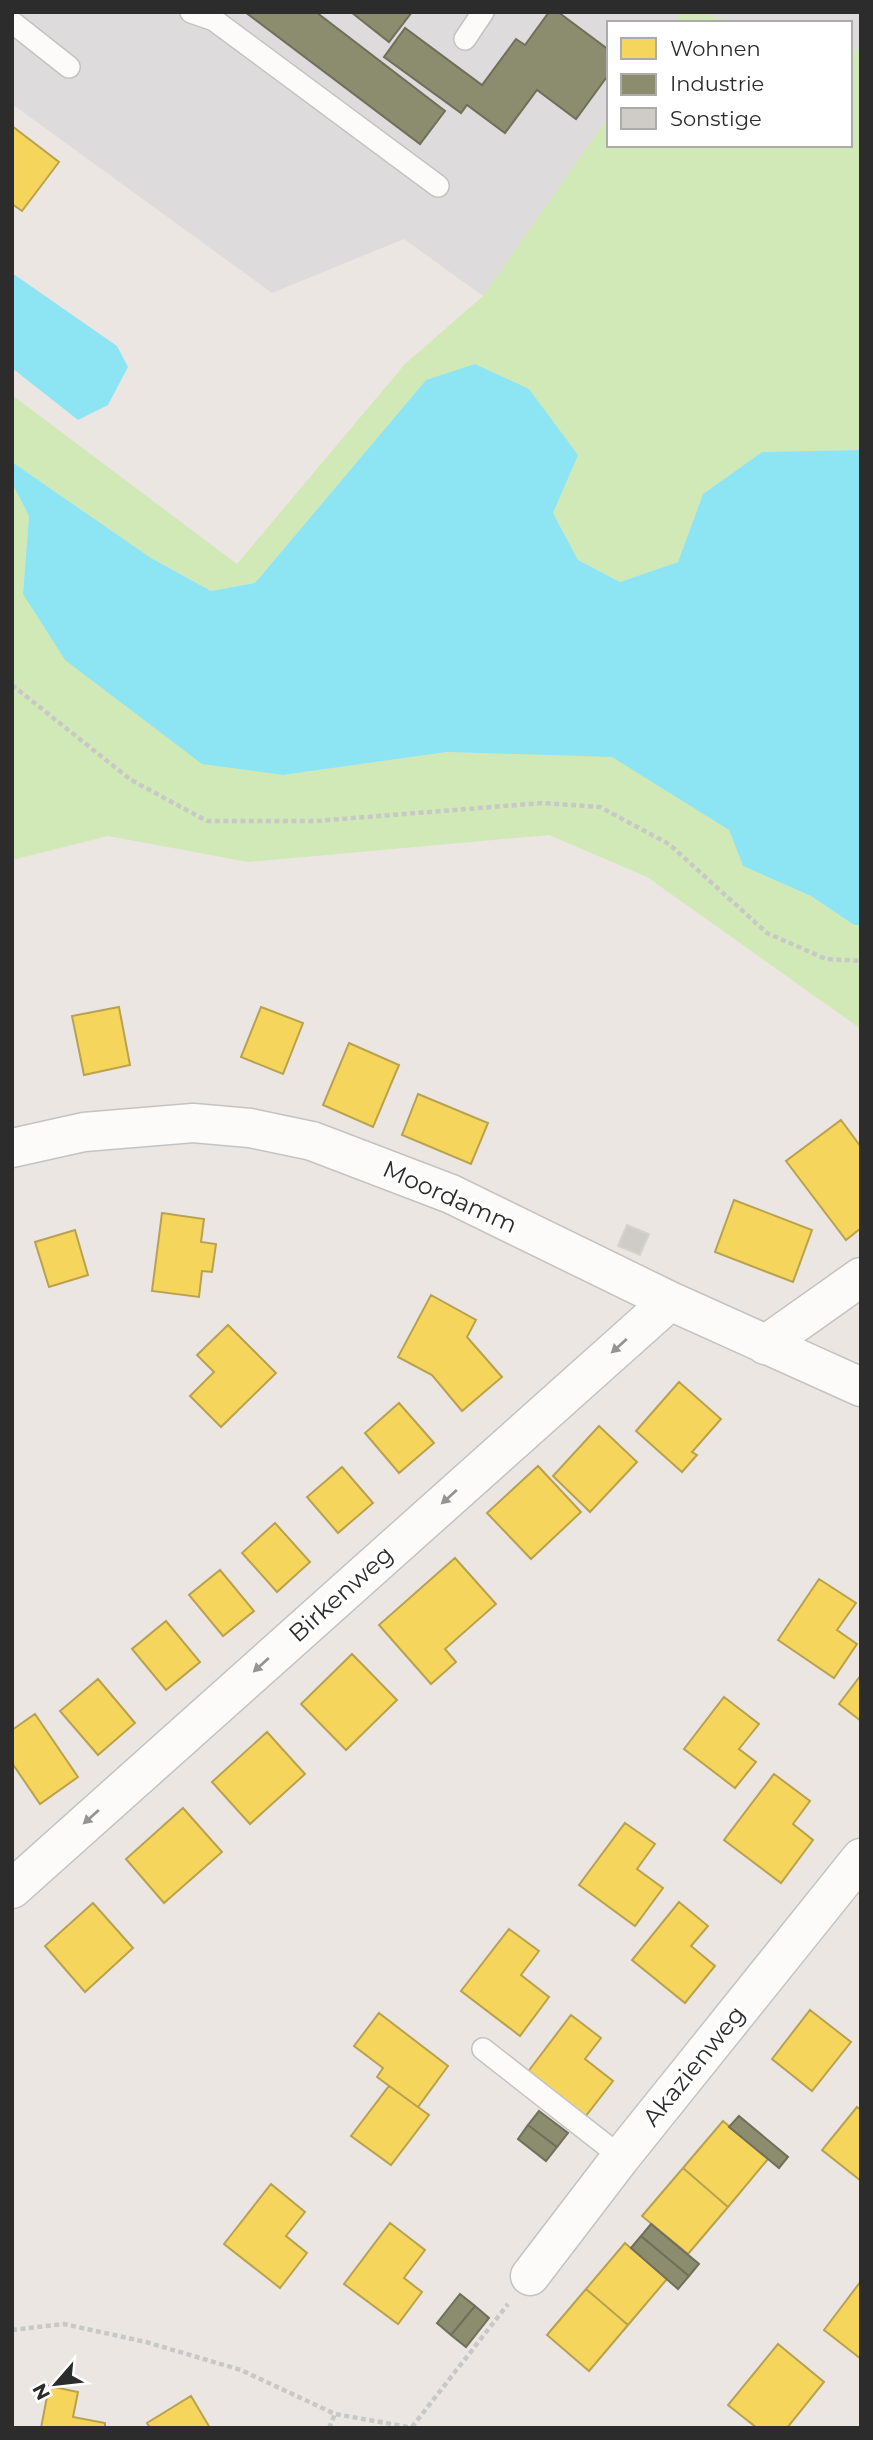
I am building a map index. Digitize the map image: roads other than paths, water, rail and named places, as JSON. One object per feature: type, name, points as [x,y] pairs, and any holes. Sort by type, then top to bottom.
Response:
[{"type":"street","name":"Moordamm","points":[[12,1148],[84,1132],[193,1122],[250,1128],[312,1141],[451,1194],[670,1301],[861,1387]]},
{"type":"street","points":[[765,1345],[861,1277]]},
{"type":"street","name":"Birkenweg","points":[[12,1889],[670,1301]]},
{"type":"street","name":"Akazienweg","points":[[530,2277],[621,2157],[861,1858]]},
{"type":"lane","points":[[191,12],[214,20],[438,186]]},
{"type":"lane","points":[[465,39],[483,12]]},
{"type":"lane","points":[[12,22],[69,68]]},
{"type":"lane","points":[[483,2049],[621,2157]]},
{"type":"water","points":[[12,273],[117,346],[128,367],[108,405],[78,420],[12,368]]},
{"type":"water","points":[[475,364],[529,389],[578,455],[553,513],[578,560],[620,582],[678,562],[703,494],[762,452],[861,450],[861,925],[854,925],[811,896],[743,866],[729,830],[612,757],[447,752],[283,775],[202,764],[65,660],[23,594],[29,516],[12,483],[12,462],[151,558],[211,591],[255,583],[426,380]]}]
